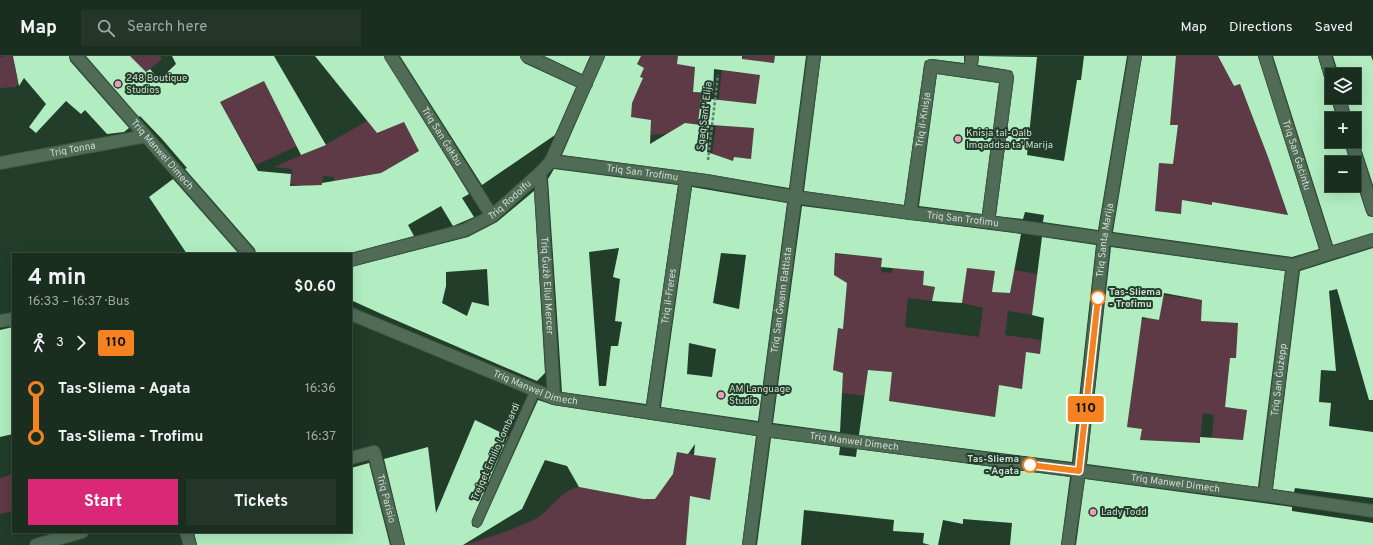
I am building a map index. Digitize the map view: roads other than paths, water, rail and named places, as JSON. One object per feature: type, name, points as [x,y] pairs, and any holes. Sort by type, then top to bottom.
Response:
[{"type":"street","name":"Triq Manwel Dimech","points":[[76,56],[248,253]]},
{"type":"street","name":"Triq San Ġakbu","points":[[391,56],[492,216]]},
{"type":"street","points":[[527,56],[586,84]]},
{"type":"street","name":"Triq Rodolfu","points":[[352,260],[465,230],[492,216],[540,173],[551,161],[598,56]]},
{"type":"street","name":"Triq San Ġwann Battista","points":[[749,545],[766,430],[814,56]]},
{"type":"street","points":[[970,72],[972,56]]},
{"type":"street","name":"Triq Santa Marija","points":[[1068,545],[1079,471],[1104,239],[1134,56]]},
{"type":"street","name":"Triq San Ġaċintu","points":[[1265,56],[1328,254]]},
{"type":"street","points":[[1325,56],[1329,68]]},
{"type":"street","name":"Triq il-Knisja","points":[[910,213],[931,66],[1007,77],[988,222]]},
{"type":"street","name":"Triq Tonna","points":[[0,163],[146,136]]},
{"type":"street","points":[[1353,148],[1373,210]]},
{"type":"street","name":"Triq San Trofimu","points":[[551,161],[706,181],[795,197],[988,222],[1293,265],[1373,240]]},
{"type":"street","name":"Triq Ġużè Ellul Mercer","points":[[540,173],[554,398]]},
{"type":"street","name":"Triq il-Freres","points":[[652,413],[686,179]]},
{"type":"street","name":"Triq San Ġużepp","points":[[1265,495],[1293,265]]},
{"type":"street","name":"Triq Manwel Dimech","points":[[352,314],[554,398],[766,430],[1265,495],[1373,511]]},
{"type":"street","points":[[0,321],[12,319]]},
{"type":"street","name":"Triq Parisio","points":[[352,458],[374,452],[398,545]]},
{"type":"street","points":[[36,545],[78,533]]},
{"type":"street","points":[[186,533],[190,545]]},
{"type":"lane","name":"Trejqet Emilio Lombardi","points":[[477,522],[535,391]]},
{"type":"place","name":"248 Boutique Studios","points":[[118,84]]},
{"type":"place","name":"Knisja tal-Qalb Imqaddsa ta' Marija","points":[[958,139]]},
{"type":"place","name":"Tas-Sliema - Trofimu","points":[[1098,298]]},
{"type":"place","name":"AM Language Studio","points":[[721,395]]},
{"type":"place","name":"Tas-Sliema - Agata","points":[[1030,465]]},
{"type":"place","name":"Lady Todd","points":[[1093,512]]}]
